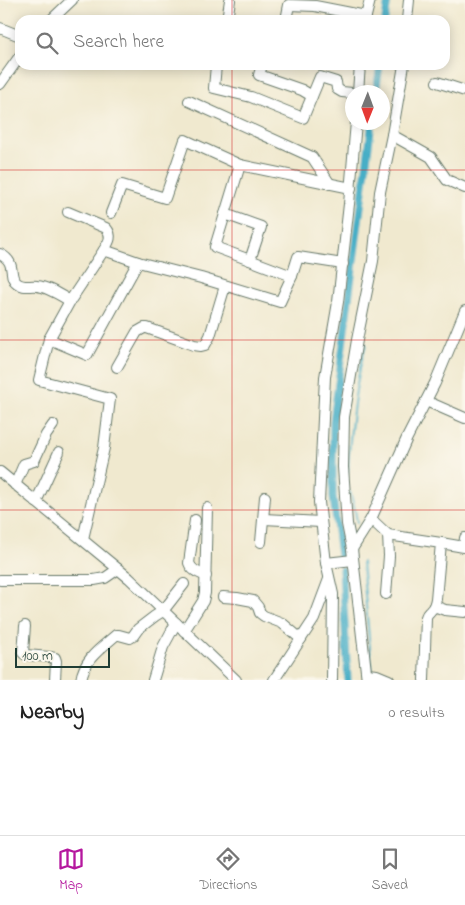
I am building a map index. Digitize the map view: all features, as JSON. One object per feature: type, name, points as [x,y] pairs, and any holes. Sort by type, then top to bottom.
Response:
[{"type":"street","points":[[56,15],[72,0]]},
{"type":"street","points":[[228,15],[230,0]]},
{"type":"street","points":[[366,15],[370,0]]},
{"type":"street","points":[[408,15],[409,0]]},
{"type":"street","points":[[287,15],[290,4],[315,6],[352,15]]},
{"type":"street","points":[[0,28],[15,34]]},
{"type":"street","points":[[0,84],[15,63]]},
{"type":"street","points":[[216,70],[214,88],[250,97],[302,118],[320,76],[336,82],[337,90],[345,92]]},
{"type":"street","points":[[260,70],[259,75],[302,90],[312,96]]},
{"type":"street","points":[[359,85],[360,70]]},
{"type":"street","points":[[342,559],[347,524],[343,467],[344,417],[373,261],[380,192],[403,70]]},
{"type":"street","points":[[437,82],[465,91]]},
{"type":"street","points":[[190,101],[312,157],[330,184]]},
{"type":"street","points":[[355,130],[343,264],[324,377],[319,502],[322,522],[342,559],[370,676],[390,680]]},
{"type":"street","points":[[392,135],[432,157],[447,180],[465,188]]},
{"type":"street","points":[[111,213],[122,185],[165,198],[186,140],[240,165],[351,188]]},
{"type":"street","points":[[240,165],[215,247],[292,276]]},
{"type":"street","points":[[68,212],[106,228],[111,236],[104,250],[70,300],[49,339],[39,380],[110,399],[104,448],[83,540]]},
{"type":"street","points":[[225,214],[261,227],[250,260]]},
{"type":"street","points":[[104,250],[138,262],[280,302],[298,257],[343,264]]},
{"type":"street","points":[[0,254],[9,260],[13,277],[18,284],[44,287],[70,300]]},
{"type":"street","points":[[49,339],[87,355],[138,262]]},
{"type":"street","points":[[117,367],[137,332],[144,328],[194,345],[205,345],[210,336],[225,286]]},
{"type":"street","points":[[274,680],[314,619],[329,579],[371,519],[407,438],[461,333],[465,311]]},
{"type":"street","points":[[426,401],[465,418]]},
{"type":"street","points":[[15,485],[24,464],[34,461],[46,435],[53,425]]},
{"type":"street","points":[[36,502],[59,452]]},
{"type":"street","points":[[0,472],[118,569],[236,680]]},
{"type":"street","points":[[261,542],[265,497]]},
{"type":"street","points":[[184,631],[203,601],[205,593],[207,508]]},
{"type":"street","points":[[264,519],[322,522]]},
{"type":"street","points":[[371,519],[388,535],[464,547],[465,538]]},
{"type":"street","points":[[195,520],[189,564],[190,568],[206,576]]},
{"type":"street","points":[[386,594],[389,556],[388,535]]},
{"type":"street","points":[[424,680],[426,617],[434,606],[442,543]]},
{"type":"street","points":[[0,580],[94,580],[105,578],[118,569]]},
{"type":"street","points":[[329,579],[333,594],[332,680]]},
{"type":"street","points":[[81,680],[82,671],[86,663],[100,649],[116,635],[130,638],[133,636],[138,629],[163,611],[184,584]]},
{"type":"street","points":[[223,597],[253,601],[260,613],[282,623],[301,639]]},
{"type":"street","points":[[434,606],[445,610],[465,612]]},
{"type":"street","points":[[153,680],[163,647],[176,623]]},
{"type":"street","points":[[25,626],[23,652],[26,655],[55,658],[55,680]]},
{"type":"waterway","points":[[386,15],[388,0]]},
{"type":"waterway","points":[[377,85],[379,70]]},
{"type":"waterway","points":[[340,556],[333,496],[333,422],[371,130]]},
{"type":"waterway","points":[[348,473],[353,408],[366,344]]},
{"type":"waterway","points":[[350,492],[357,522]]},
{"type":"waterway","points":[[362,562],[372,670]]},
{"type":"waterway","points":[[342,570],[348,680]]}]
